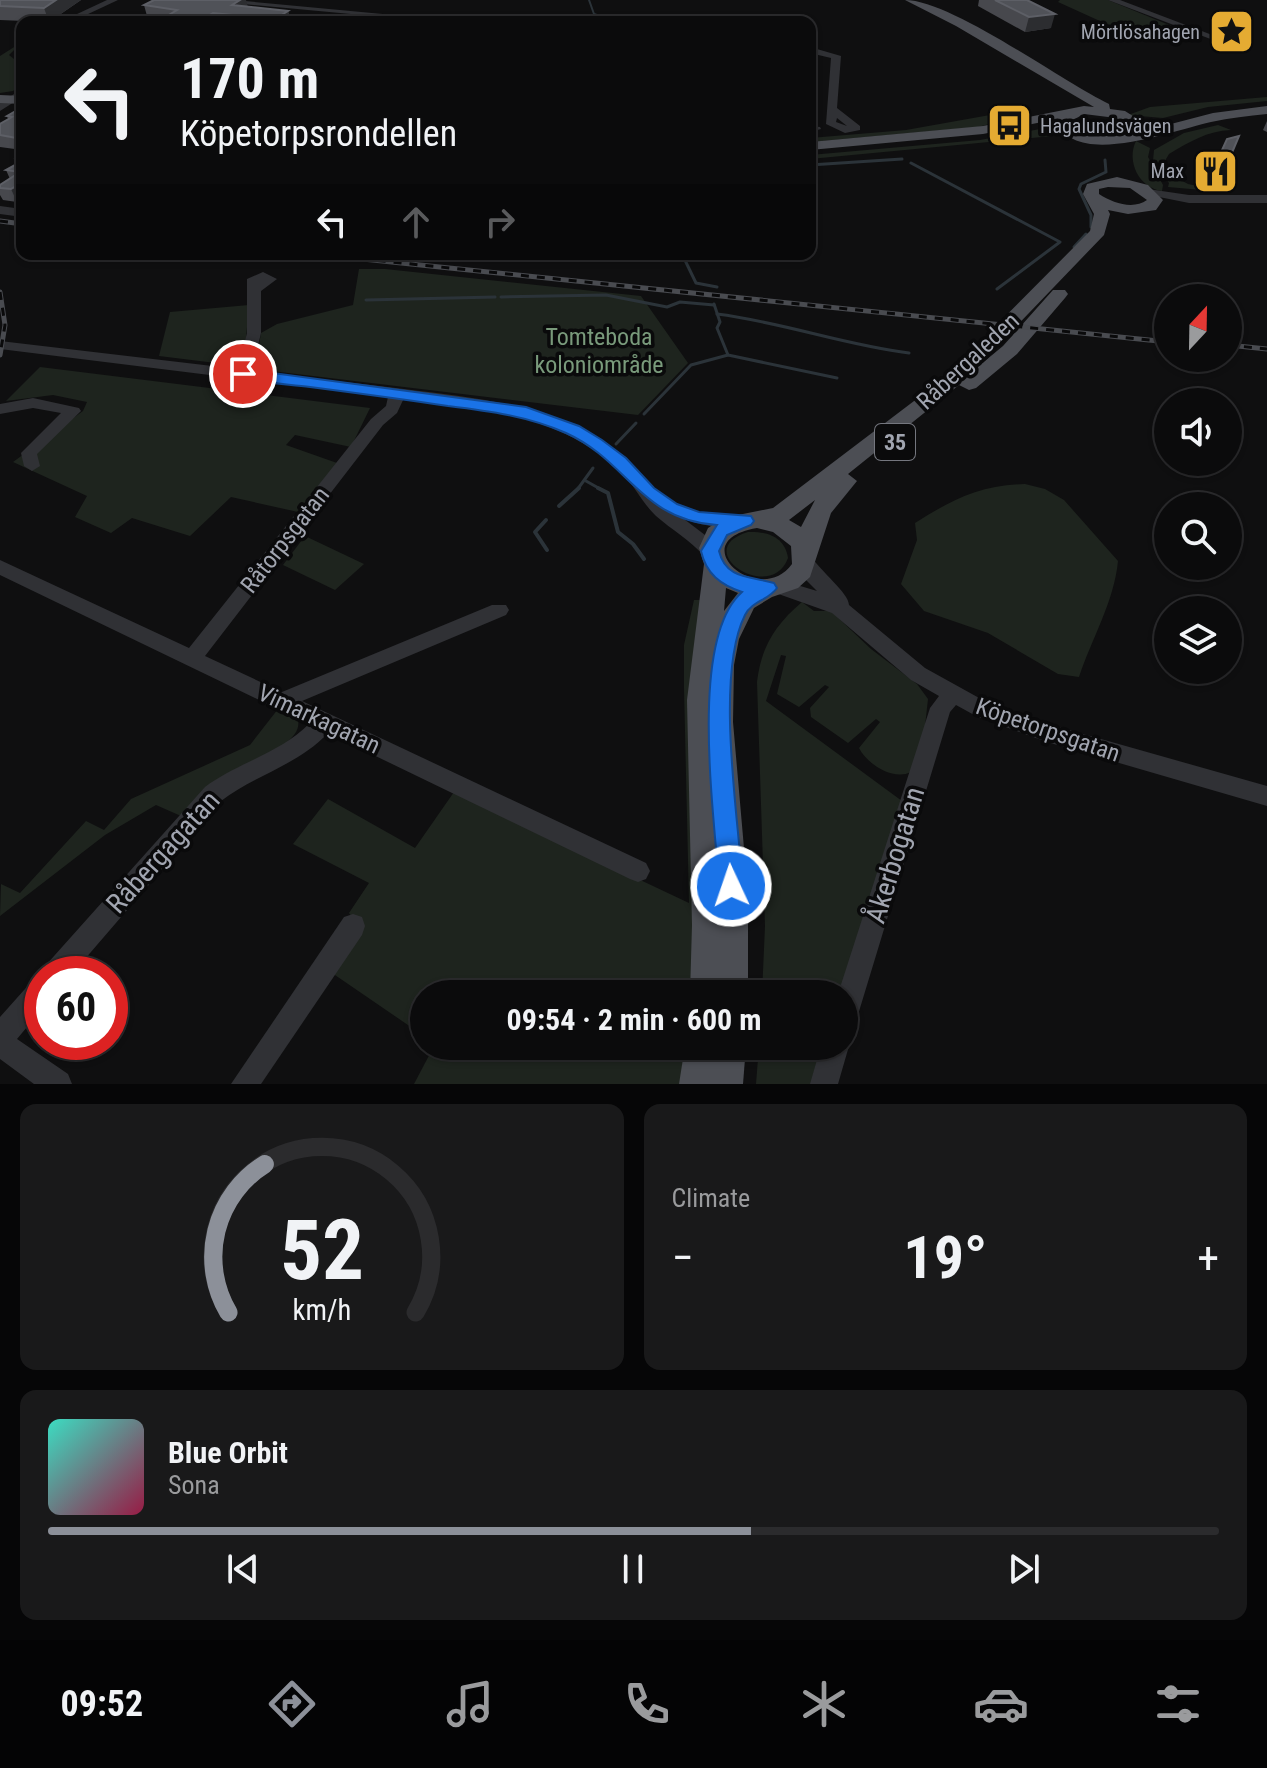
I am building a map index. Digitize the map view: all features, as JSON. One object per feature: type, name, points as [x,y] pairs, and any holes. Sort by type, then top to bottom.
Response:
[{"type":"main road","points":[[910,0],[973,31],[1069,91],[1142,127],[1116,175],[1110,182],[1092,187],[1094,198],[1114,207],[1143,199]]},
{"type":"main road","points":[[1069,91],[1082,103],[1063,121],[1077,133],[1126,152],[1214,117],[1267,107]]},
{"type":"main road","points":[[816,148],[983,130],[1075,112],[1162,121],[1208,111],[1267,107]]},
{"type":"main road","points":[[816,149],[992,135],[1035,127],[1077,133],[1104,140],[1126,152],[1143,199]]},
{"type":"main road","points":[[1110,182],[1143,199]]},
{"type":"main road","name":"Råbergaleden","points":[[751,520],[780,515],[797,503],[967,367],[1098,232],[1102,214],[1094,198]]},
{"type":"main road","name":"Råbergaleden","points":[[805,557],[815,519],[829,496],[1010,350],[1119,219],[1143,199]]},
{"type":"main road","points":[[731,980],[732,909],[720,722],[725,647],[736,612],[747,599],[796,577],[805,557],[798,539],[789,531],[751,520]]},
{"type":"main road","name":"35","points":[[712,558],[720,531],[751,520]]},
{"type":"main road","points":[[712,558],[737,583],[772,587]]},
{"type":"main road","points":[[707,980],[710,907],[701,695],[713,611],[712,558]]},
{"type":"main road","points":[[698,1084],[701,1060]]},
{"type":"main road","points":[[724,1084],[727,1060]]},
{"type":"street","points":[[78,16],[114,0]]},
{"type":"street","points":[[205,0],[393,16]]},
{"type":"street","points":[[317,10],[332,0]]},
{"type":"street","points":[[1112,0],[1224,41]]},
{"type":"street","points":[[816,51],[836,56],[833,110]]},
{"type":"street","points":[[1143,199],[1267,199]]},
{"type":"street","points":[[243,374],[250,361],[256,314],[254,290]]},
{"type":"street","points":[[0,345],[495,405],[545,418],[596,443],[620,461],[663,512],[701,539],[712,558]]},
{"type":"street","points":[[0,351],[52,350]]},
{"type":"street","name":"Råtorpsgatan","points":[[192,658],[377,422],[393,409],[397,401],[395,392]]},
{"type":"street","points":[[0,409],[33,403],[73,411],[34,446],[29,453],[32,466]]},
{"type":"street","points":[[648,492],[683,513],[715,520],[751,520]]},
{"type":"street","name":"Köpetorpsgatan","points":[[805,557],[813,575],[847,607],[852,617]]},
{"type":"street","name":"Vimarkagatan","points":[[0,567],[638,871]]},
{"type":"street","name":"Köpetorpsgatan","points":[[772,587],[825,601],[852,617],[901,661],[952,695],[996,716],[1267,796]]},
{"type":"street","points":[[281,701],[499,610]]},
{"type":"street","name":"Åkerbogatan","points":[[856,980],[938,717],[944,702],[952,695]]},
{"type":"street","name":"Råbergagatan","points":[[71,956],[213,794],[234,778],[297,749],[325,722]]},
{"type":"street","points":[[245,1084],[353,926]]},
{"type":"street","points":[[24,1011],[0,1040],[58,1084]]},
{"type":"street","points":[[824,1084],[831,1060]]},
{"type":"green space","points":[[1108,0],[1174,27],[1133,31],[1113,27],[1058,2]]},
{"type":"green space","points":[[16,46],[9,55],[16,66],[16,88],[13,91],[0,93],[0,56]]},
{"type":"green space","points":[[1267,97],[1267,101],[1208,107],[1163,118],[1128,115],[1150,107]]},
{"type":"green space","points":[[990,115],[1001,121],[978,127],[816,141],[816,138],[906,130]]},
{"type":"green space","points":[[1218,125],[1231,130],[1206,135],[1169,154],[1166,172],[1188,184],[1224,192],[1168,187],[1169,183],[1153,161],[1154,150],[1184,133]]},
{"type":"green space","points":[[1040,129],[1073,134],[816,158],[816,154],[980,140]]},
{"type":"green space","points":[[1136,141],[1150,148],[1148,157],[1163,185],[1162,191],[1147,185],[1137,172],[1133,157]]},
{"type":"green space","name":"Tomteboda koloniområde","points":[[359,269],[385,269],[641,296],[688,363],[638,415],[255,369],[261,333],[277,324],[353,305]]},
{"type":"green space","points":[[249,305],[244,360],[240,366],[159,356],[170,312]]},
{"type":"green space","points":[[40,367],[370,408],[351,447],[295,435],[286,445],[337,463],[298,512],[231,497],[190,536],[132,518],[111,533],[75,517],[87,496],[13,462],[83,411],[87,402],[53,395],[6,401]]},
{"type":"green space","points":[[1025,484],[1045,489],[1064,500],[1118,561],[1107,605],[1079,677],[1058,674],[988,633],[924,611],[901,584],[917,540],[915,523],[980,490]]},
{"type":"green space","points":[[748,532],[768,534],[783,545],[788,558],[779,571],[766,576],[752,575],[730,561],[727,550],[732,540]]},
{"type":"green space","points":[[305,536],[364,564],[335,590],[283,565]]},
{"type":"green space","points":[[694,600],[704,600],[694,980],[410,980],[410,1026],[332,973],[360,928],[349,913],[369,883],[293,844],[328,799],[415,848],[454,792],[689,903],[684,645]]},
{"type":"green space","points":[[802,602],[814,611],[831,611],[871,649],[917,684],[928,699],[925,726],[911,772],[904,774],[889,773],[874,765],[859,748],[880,722],[876,719],[848,743],[811,717],[810,708],[829,687],[825,685],[799,707],[777,694],[786,656],[781,655],[766,701],[902,801],[845,980],[763,980],[765,926],[757,682],[766,647],[784,619]]},
{"type":"green space","points":[[278,709],[298,720],[297,730],[281,747],[217,780],[181,816],[156,805],[105,835],[0,916],[1,884],[20,893],[86,821],[104,830],[131,799],[250,745]]},
{"type":"green space","points":[[427,1060],[688,1060],[685,1084],[414,1084]]},
{"type":"green space","points":[[758,1060],[821,1060],[813,1084],[756,1084]]},
{"type":"building","points":[[0,0],[56,0],[44,8],[0,6]]},
{"type":"building","points":[[154,0],[240,0],[232,5],[288,11],[280,16],[213,13],[208,16],[167,16],[177,10],[144,5]]},
{"type":"building","points":[[995,0],[1027,0],[1055,14],[1029,17]]},
{"type":"building","points":[[16,111],[16,138],[0,135],[0,124],[12,117],[7,116]]},
{"type":"building","points":[[1239,136],[1228,162],[1234,163],[1223,172],[1202,166],[1212,157],[1218,159],[1227,139]]},
{"type":"building","points":[[16,175],[16,186],[11,189],[0,188]]},
{"type":"waterway","points":[[589,0],[594,14],[600,16]]},
{"type":"waterway","points":[[816,165],[902,159]]},
{"type":"waterway","points":[[1091,227],[1091,215],[1079,189],[1081,184],[1106,172],[1105,160]]},
{"type":"waterway","points":[[911,163],[1060,242],[997,289]]},
{"type":"waterway","points":[[1074,247],[1086,234]]},
{"type":"waterway","points":[[685,260],[696,283],[717,287]]},
{"type":"waterway","points":[[501,297],[606,295],[667,307],[680,302],[714,305]]},
{"type":"waterway","points":[[366,300],[495,297]]},
{"type":"waterway","points":[[714,304],[717,314]]},
{"type":"waterway","points":[[717,314],[909,353]]},
{"type":"waterway","points":[[717,314],[720,322],[717,328],[728,355]]},
{"type":"waterway","points":[[644,414],[691,365],[728,355]]},
{"type":"waterway","points":[[728,355],[837,378]]},
{"type":"waterway","points":[[616,444],[636,423]]},
{"type":"waterway","points":[[577,489],[593,468]]},
{"type":"waterway","points":[[586,481],[602,490]]},
{"type":"waterway","points":[[598,488],[602,490]]},
{"type":"waterway","points":[[559,506],[577,489]]},
{"type":"waterway","points":[[602,490],[608,493],[618,532],[633,544],[644,559]]},
{"type":"waterway","points":[[546,520],[535,532],[547,550]]},
{"type":"railway","points":[[0,221],[16,223]]},
{"type":"railway","points":[[372,260],[1154,341]]},
{"type":"railway","points":[[0,292],[5,325],[0,355]]},
{"type":"railway","points":[[1242,346],[1267,349]]},
{"type":"place","name":"Mörtlösahagen","points":[[1231,32]]},
{"type":"place","name":"Hagalundsvägen","points":[[1009,126]]},
{"type":"place","name":"Max","points":[[1215,171]]},
{"type":"route","points":[[243,374],[520,410],[573,430],[596,443],[620,461],[648,492],[671,508],[698,518],[745,521],[731,524],[720,531],[710,551],[713,563],[730,580],[744,586],[768,588],[751,595],[736,612],[721,671],[720,722],[731,886]]}]
